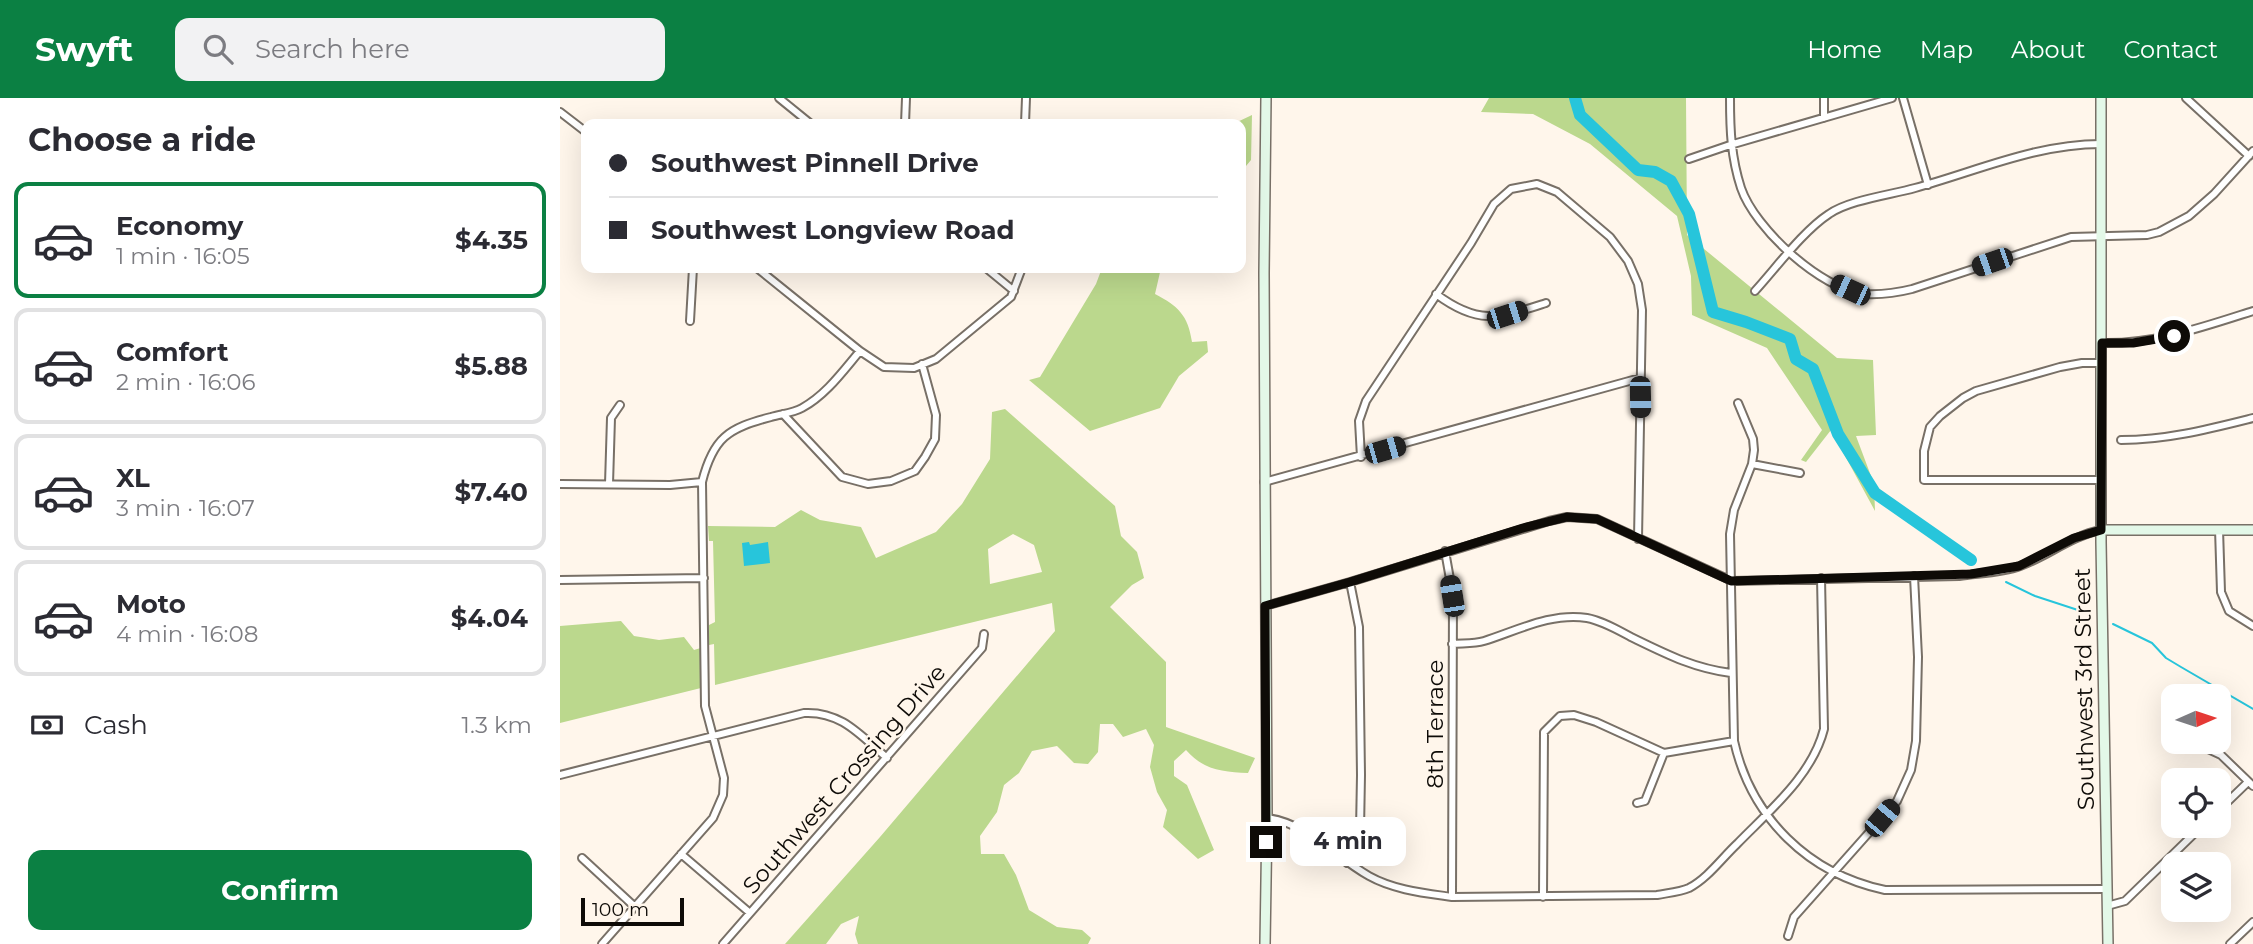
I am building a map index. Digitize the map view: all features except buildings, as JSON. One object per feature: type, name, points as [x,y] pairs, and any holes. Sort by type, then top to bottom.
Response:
[{"type":"street","points":[[779,98],[805,119]]},
{"type":"street","points":[[905,119],[906,98]]},
{"type":"street","points":[[1025,119],[1026,98]]},
{"type":"street","points":[[1265,944],[1266,98]]},
{"type":"street","points":[[1730,98],[1730,145],[1742,190],[1754,215],[1767,233],[1817,274],[1850,290],[1892,294],[2071,237],[2147,235],[2176,224],[2214,194],[2251,154],[2186,98]]},
{"type":"street","points":[[1824,98],[1824,118]]},
{"type":"street","points":[[1689,159],[1892,98]]},
{"type":"street","points":[[1903,98],[1928,185]]},
{"type":"street","name":"Southwest 3rd Street","points":[[2101,98],[2101,530],[2108,944]]},
{"type":"street","points":[[561,113],[581,128]]},
{"type":"street","points":[[1755,292],[1817,223],[1843,206],[1928,185],[2026,153],[2054,147],[2101,144]]},
{"type":"street","points":[[1361,457],[1359,421],[1366,401],[1493,204],[1511,189],[1537,184],[1557,192],[1610,237],[1628,261],[1638,284],[1642,310],[1638,539]]},
{"type":"street","points":[[690,321],[693,273]]},
{"type":"street","points":[[763,273],[884,368],[914,368],[936,359],[1011,296],[1020,273]]},
{"type":"street","points":[[992,273],[1014,290]]},
{"type":"street","points":[[1436,294],[1454,308],[1473,316],[1507,315],[1546,303]]},
{"type":"street","points":[[2102,343],[2133,343],[2174,336],[2253,311]]},
{"type":"street","points":[[602,944],[713,818],[723,795],[724,778],[705,704],[702,482],[713,449],[730,432],[750,422],[800,409],[818,398],[860,351]]},
{"type":"street","points":[[2101,480],[1924,480],[1924,451],[1930,427],[1963,398],[1976,391],[2060,367],[2102,363]]},
{"type":"street","points":[[783,414],[842,477],[867,484],[891,481],[915,471],[935,439],[936,415],[922,364]]},
{"type":"street","points":[[1264,482],[1640,378]]},
{"type":"street","points":[[1738,403],[1753,439],[1752,464],[1734,510],[1730,534],[1734,741],[1753,794],[1784,837],[1812,860],[1833,872],[1867,887],[1885,890],[2107,889]]},
{"type":"street","points":[[609,484],[611,418],[620,405]]},
{"type":"street","points":[[2121,440],[2177,437],[2253,418]]},
{"type":"street","points":[[1752,464],[1800,473]]},
{"type":"street","points":[[560,484],[670,485],[702,482]]},
{"type":"street","points":[[1265,606],[1567,517],[1597,519],[1731,581],[1959,576],[2019,566],[2074,538],[2101,530],[2253,530]]},
{"type":"street","points":[[2219,529],[2221,592],[2229,611],[2253,626]]},
{"type":"street","name":"8th Terrace","points":[[1445,551],[1452,596],[1452,897]]},
{"type":"street","points":[[1788,936],[1794,917],[1897,800],[1911,771],[1916,741],[1914,576]]},
{"type":"street","points":[[560,580],[704,578]]},
{"type":"street","points":[[1267,818],[1298,826],[1373,878],[1402,888],[1452,897],[1657,895],[1688,888],[1710,871],[1768,814],[1809,763],[1820,744],[1824,729],[1821,578]]},
{"type":"street","points":[[1348,863],[1360,830],[1361,775],[1359,626],[1350,582]]},
{"type":"street","points":[[1452,644],[1481,642],[1529,625],[1566,618],[1587,618],[1706,670],[1731,673]]},
{"type":"street","name":"Southwest Crossing Drive","points":[[723,944],[982,648],[984,634]]},
{"type":"street","points":[[560,775],[804,713],[820,712],[841,719],[887,758]]},
{"type":"street","points":[[1543,897],[1544,732],[1559,716],[1574,715],[1596,722],[1664,753],[1734,741]]},
{"type":"street","points":[[1637,803],[1645,801],[1664,753]]},
{"type":"street","points":[[2219,754],[2250,784],[2231,800]]},
{"type":"street","points":[[2107,906],[2125,901],[2190,838]]},
{"type":"street","points":[[681,854],[750,913]]},
{"type":"street","points":[[582,858],[635,907]]},
{"type":"street","points":[[2230,944],[2253,922]]},
{"type":"green space","points":[[1489,98],[1686,98],[1687,235],[1837,358],[1873,360],[1876,435],[1856,436],[1874,484],[1875,511],[1831,430],[1806,462],[1801,460],[1822,430],[1767,348],[1692,315],[1691,276],[1677,216],[1590,144],[1533,114],[1481,112]]},
{"type":"green space","points":[[1252,115],[1251,160],[1246,166],[1246,119],[1244,119]]},
{"type":"green space","points":[[1100,273],[1160,273],[1155,294],[1181,312],[1192,342],[1207,341],[1208,352],[1179,376],[1160,408],[1090,431],[1029,380],[1040,377]]},
{"type":"green space","points":[[1005,409],[1115,506],[1121,536],[1137,552],[1144,578],[1132,585],[1110,607],[1166,662],[1166,727],[1255,758],[1248,773],[1214,769],[1199,762],[1186,750],[1174,761],[1174,776],[1187,785],[1214,850],[1198,859],[1163,827],[1167,810],[1157,792],[1150,767],[1154,745],[1146,729],[1123,737],[1113,724],[1100,724],[1098,752],[1088,764],[1074,763],[1057,746],[1032,751],[1019,773],[1004,785],[997,812],[980,836],[981,854],[1004,854],[1016,875],[1029,910],[1057,927],[1082,930],[1091,938],[1088,944],[858,944],[855,934],[859,916],[841,924],[826,944],[785,944],[1055,631],[1052,603],[715,685],[714,644],[709,645],[709,625],[715,622],[713,541],[709,541],[708,526],[775,527],[801,510],[820,520],[861,527],[876,558],[936,532],[962,504],[990,459],[992,412]],"holes":[[[1013,534],[1034,545],[1042,572],[990,584],[988,549]]]},
{"type":"green space","points":[[621,621],[634,636],[659,640],[684,637],[694,650],[704,647],[705,687],[560,723],[560,626]]},
{"type":"water","points":[[749,542],[750,545],[768,542],[770,563],[744,566],[742,543]]},
{"type":"waterway","points":[[1575,98],[1580,115],[1638,170],[1655,172],[1671,181],[1689,214],[1713,312],[1790,339],[1796,359],[1813,369],[1838,434],[1875,493],[1971,560]]},
{"type":"waterway","points":[[2006,582],[2035,596],[2090,614]]},
{"type":"waterway","points":[[2113,624],[2152,643],[2166,658],[2253,709]]},
{"type":"route","points":[[1266,842],[1265,606],[1567,517],[1597,519],[1731,581],[1959,576],[2019,566],[2074,538],[2101,530],[2102,343],[2133,343],[2174,336]]}]
